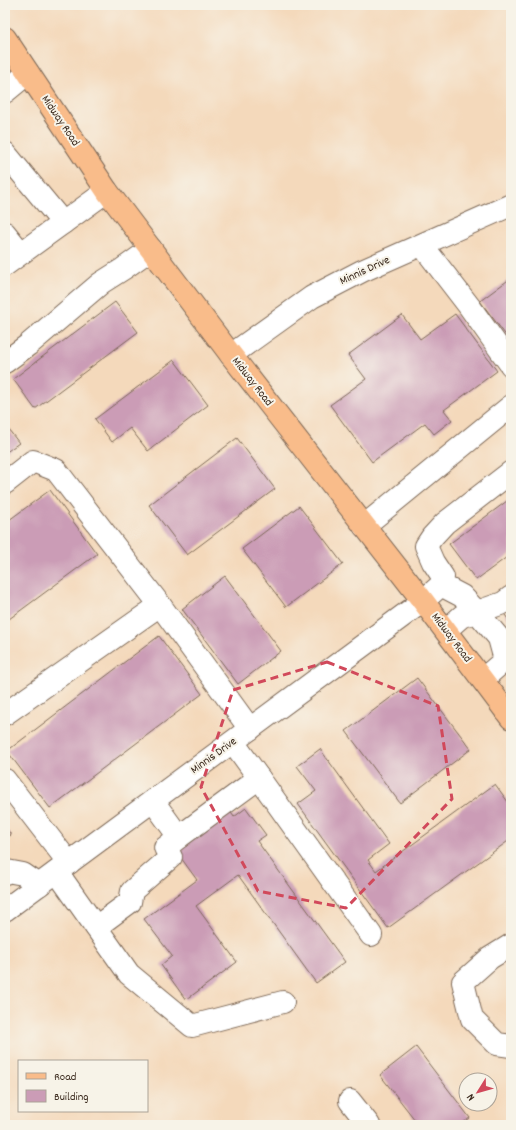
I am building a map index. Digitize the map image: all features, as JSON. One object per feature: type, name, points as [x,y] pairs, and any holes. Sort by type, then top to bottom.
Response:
[{"type":"main road","name":"Midway Road","points":[[5,38],[107,191],[230,355],[446,630],[511,718]]},
{"type":"street","points":[[5,92],[28,73]]},
{"type":"street","points":[[5,153],[63,223]]},
{"type":"street","points":[[5,233],[13,259],[107,191]]},
{"type":"street","name":"Minnis Drive","points":[[230,355],[312,297],[362,271],[511,205]]},
{"type":"street","points":[[422,245],[469,306],[511,365]]},
{"type":"street","points":[[5,362],[28,345],[101,283],[124,269],[151,249]]},
{"type":"street","points":[[364,526],[511,406]]},
{"type":"street","points":[[5,482],[33,461],[56,470],[160,605],[250,729]]},
{"type":"street","points":[[483,679],[505,660],[499,638],[462,596],[441,585],[443,577],[433,562],[426,546],[445,523],[511,472]]},
{"type":"street","name":"Minnis Drive","points":[[5,910],[423,601],[441,585]]},
{"type":"street","points":[[446,630],[462,616],[503,603],[511,596]]},
{"type":"street","points":[[5,714],[160,605]]},
{"type":"street","points":[[233,742],[371,935]]},
{"type":"street","points":[[96,927],[130,902],[132,891],[171,857],[165,848],[260,778]]},
{"type":"street","points":[[5,780],[63,868],[96,927],[129,974],[192,1026],[283,1002]]},
{"type":"street","points":[[153,801],[179,837]]},
{"type":"street","points":[[5,873],[7,871],[23,874],[39,885]]},
{"type":"street","points":[[511,945],[490,958],[463,982],[472,1019],[497,1044],[511,1046]]},
{"type":"street","points":[[350,1101],[369,1125]]},
{"type":"highlighted area","points":[[327,662],[438,706],[452,799],[346,908],[258,891],[201,787],[233,690]]},
{"type":"building","points":[[511,278],[511,342],[480,301]]},
{"type":"building","points":[[115,302],[138,332],[35,409],[13,379]]},
{"type":"building","points":[[455,314],[497,371],[444,410],[452,420],[434,434],[425,423],[372,462],[330,405],[366,379],[348,355],[402,315],[420,339]]},
{"type":"building","points":[[174,360],[208,405],[148,451],[130,428],[112,442],[95,419]]},
{"type":"building","points":[[5,425],[19,443],[5,453]]},
{"type":"building","points":[[237,438],[275,489],[187,555],[149,505]]},
{"type":"building","points":[[50,490],[97,554],[5,622],[5,523]]},
{"type":"building","points":[[511,498],[511,554],[476,580],[449,544]]},
{"type":"building","points":[[299,506],[343,564],[286,607],[242,549]]},
{"type":"building","points":[[225,576],[281,651],[238,684],[182,609]]},
{"type":"building","points":[[511,610],[511,623],[505,615]]},
{"type":"building","points":[[159,636],[202,694],[50,808],[7,751]]},
{"type":"building","points":[[417,678],[471,749],[400,803],[346,731]]},
{"type":"building","points":[[320,749],[389,844],[368,860],[376,871],[495,784],[511,806],[511,839],[388,928],[298,804],[316,791],[297,766]]},
{"type":"building","points":[[246,808],[266,835],[257,841],[345,962],[316,983],[238,875],[196,906],[237,962],[186,1000],[161,965],[172,956],[144,919],[197,880],[176,851],[230,811],[234,817]]},
{"type":"building","points":[[5,826],[11,835],[5,839]]},
{"type":"building","points":[[416,1047],[458,1102],[458,1112],[465,1112],[470,1118],[460,1125],[419,1125],[380,1075]]}]
